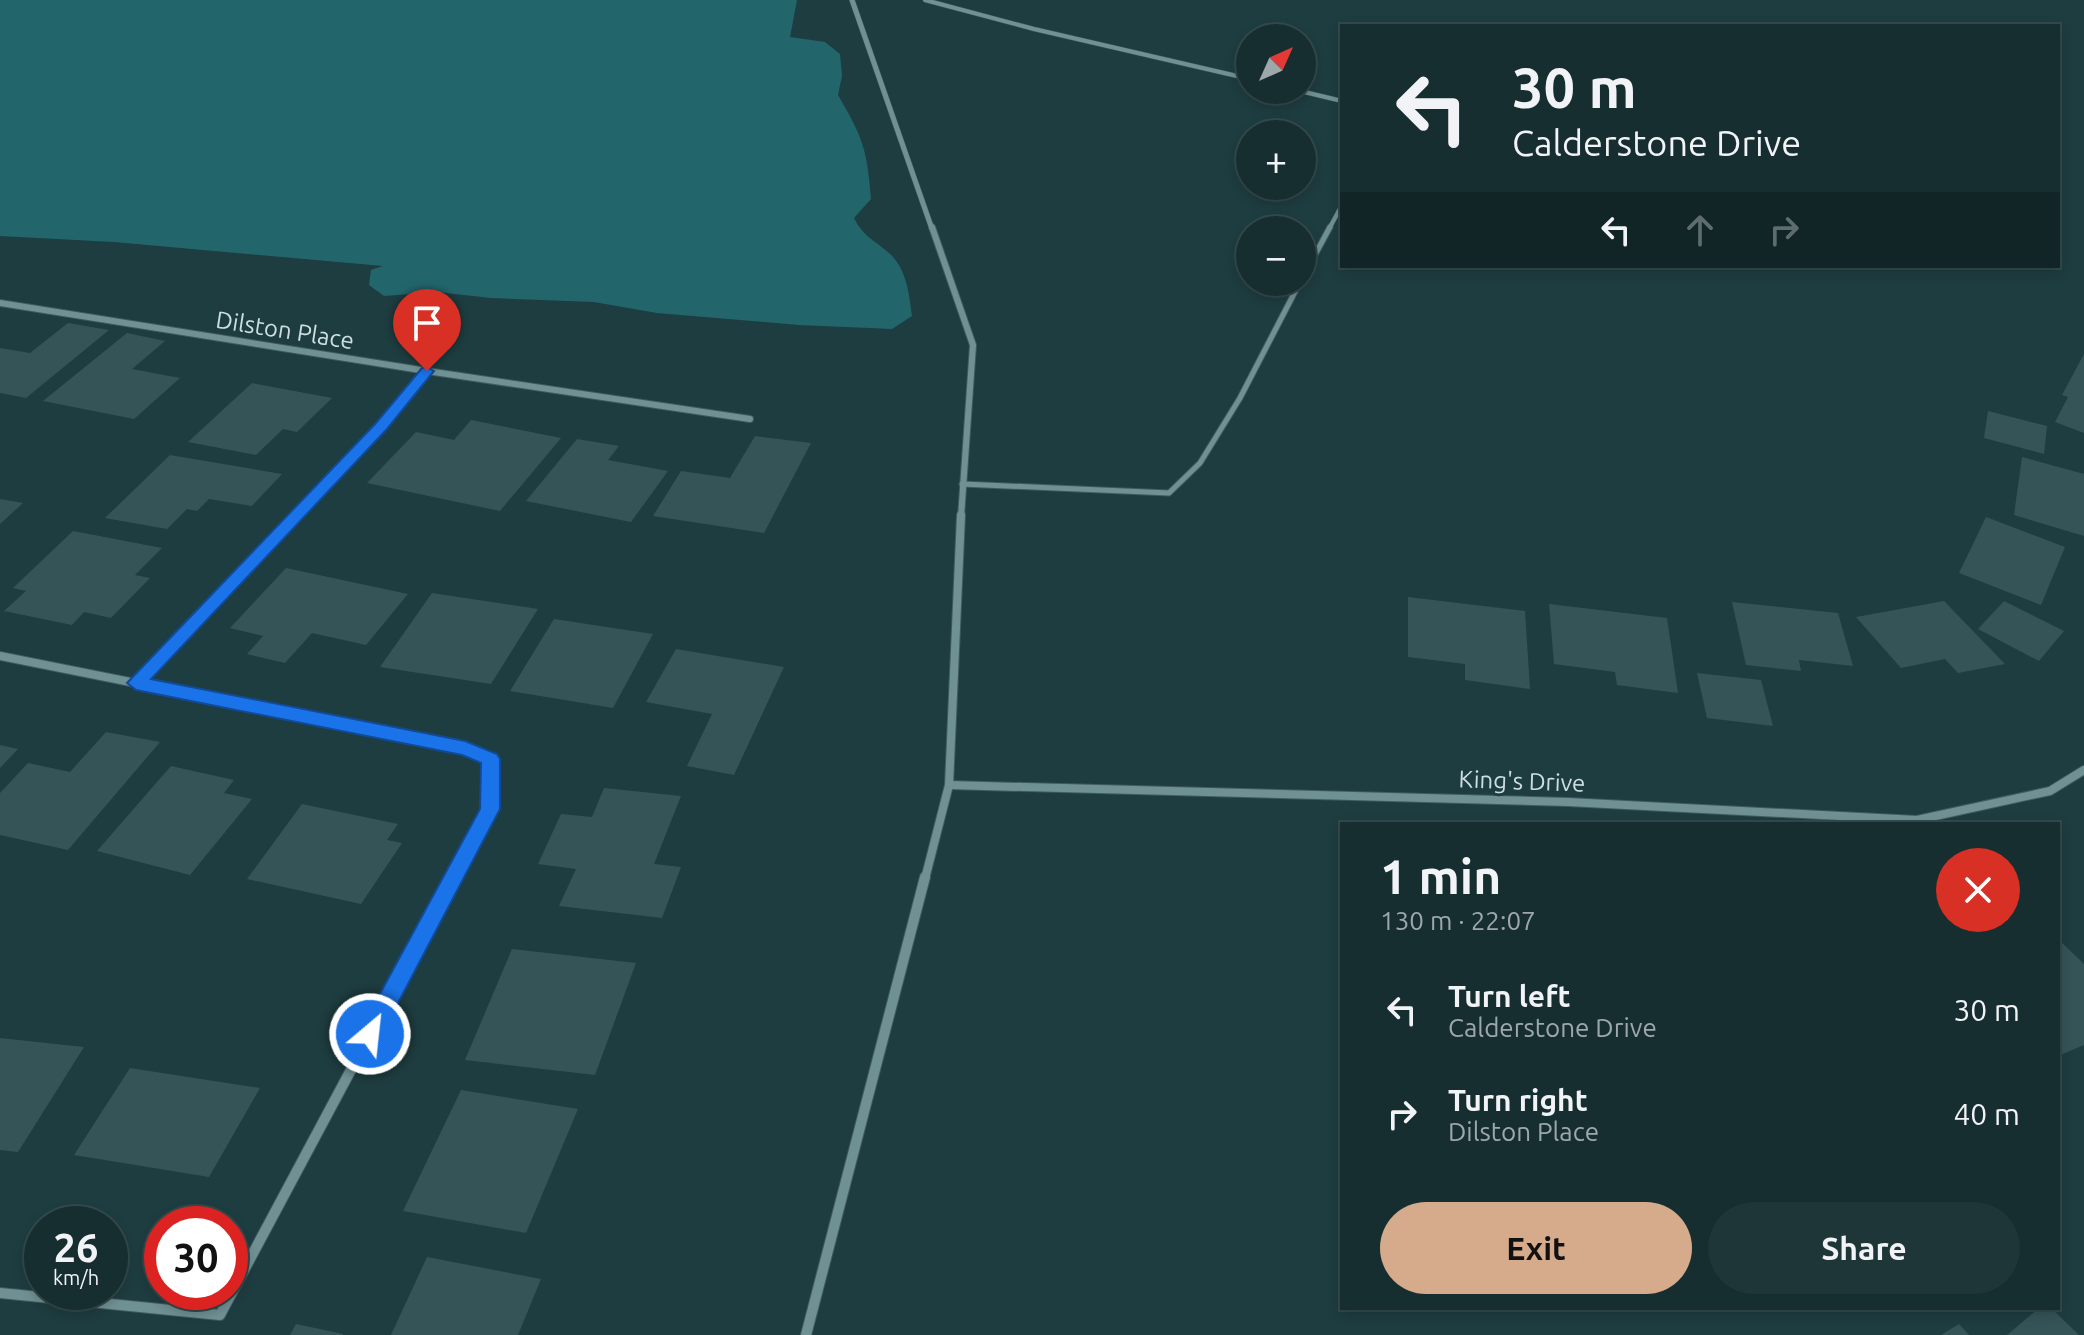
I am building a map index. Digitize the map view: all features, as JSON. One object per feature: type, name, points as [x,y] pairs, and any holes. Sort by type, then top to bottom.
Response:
[{"type":"street","points":[[806,1335],[949,785],[962,484],[973,345],[852,0]]},
{"type":"street","name":"Dilston Place","points":[[0,303],[750,419]]},
{"type":"street","points":[[136,683],[382,426],[427,371]]},
{"type":"street","points":[[0,656],[465,749],[491,759],[490,809],[220,1315],[0,1293]]},
{"type":"street","name":"King's Drive","points":[[949,785],[1568,802],[1917,820],[2050,791],[2084,770]]},
{"type":"lane","points":[[925,0],[1236,76]]},
{"type":"lane","points":[[1316,95],[1340,101]]},
{"type":"lane","points":[[1316,253],[1340,209]]},
{"type":"lane","points":[[962,484],[1169,493],[1200,463],[1240,398],[1293,296]]},
{"type":"shaded area","points":[[0,0],[797,0],[790,37],[825,42],[840,54],[842,76],[838,95],[862,144],[871,199],[854,218],[865,233],[900,266],[912,316],[892,329],[657,313],[594,302],[491,298],[437,292],[384,296],[369,285],[371,270],[383,266],[114,242],[0,236]]},
{"type":"building","points":[[68,323],[109,330],[26,398],[0,393],[0,348],[30,353]]},
{"type":"building","points":[[127,333],[165,341],[132,369],[180,378],[134,419],[43,401]]},
{"type":"building","points":[[2084,354],[2084,433],[2055,422],[2068,397],[2062,395]]},
{"type":"building","points":[[252,383],[332,398],[297,432],[283,429],[256,455],[188,442]]},
{"type":"building","points":[[1988,411],[2047,426],[2044,454],[1984,438]]},
{"type":"building","points":[[471,420],[561,438],[500,511],[367,483],[416,432],[454,440]]},
{"type":"building","points":[[755,436],[811,443],[764,533],[653,516],[681,471],[730,478]]},
{"type":"building","points":[[577,439],[619,446],[608,460],[668,471],[631,522],[526,501]]},
{"type":"building","points":[[170,455],[282,474],[252,506],[209,499],[197,511],[187,509],[167,529],[105,518]]},
{"type":"building","points":[[2022,457],[2084,474],[2084,536],[2014,515]]},
{"type":"building","points":[[0,499],[23,503],[0,524]]},
{"type":"building","points":[[1986,517],[2065,547],[2041,605],[1959,573]]},
{"type":"building","points":[[73,531],[162,548],[135,575],[150,578],[111,618],[84,612],[72,625],[4,611],[26,591],[13,588]]},
{"type":"building","points":[[286,568],[408,594],[366,645],[312,633],[285,663],[247,654],[263,636],[230,628]]},
{"type":"building","points":[[432,593],[538,609],[491,684],[380,667]]},
{"type":"building","points":[[1408,597],[1525,611],[1530,689],[1465,680],[1465,664],[1408,657]]},
{"type":"building","points":[[1944,601],[2005,664],[1958,673],[1945,659],[1901,668],[1856,617]]},
{"type":"building","points":[[2004,601],[2064,631],[2039,661],[1978,629]]},
{"type":"building","points":[[1732,602],[1838,613],[1853,666],[1799,660],[1801,671],[1746,665]]},
{"type":"building","points":[[1549,604],[1667,618],[1678,693],[1617,685],[1615,672],[1554,664]]},
{"type":"building","points":[[554,619],[653,634],[613,708],[510,691]]},
{"type":"building","points":[[676,649],[784,667],[734,775],[687,766],[712,714],[646,702]]},
{"type":"building","points":[[1697,673],[1761,680],[1773,726],[1707,718]]},
{"type":"building","points":[[106,732],[160,742],[68,850],[0,835],[0,793],[28,763],[70,772]]},
{"type":"building","points":[[0,745],[18,749],[0,768]]},
{"type":"building","points":[[171,766],[234,780],[224,793],[252,799],[190,875],[97,851]]},
{"type":"building","points":[[604,788],[681,796],[654,864],[681,867],[662,918],[559,906],[576,869],[538,864],[561,814],[592,817]]},
{"type":"building","points":[[302,804],[398,824],[387,840],[402,843],[361,904],[247,879]]},
{"type":"building","points":[[2060,941],[2084,964],[2084,1045],[2060,1055]]},
{"type":"building","points":[[512,949],[636,963],[595,1075],[465,1060]]},
{"type":"building","points":[[0,1038],[84,1047],[18,1152],[0,1150]]},
{"type":"building","points":[[130,1068],[260,1088],[209,1177],[74,1155]]},
{"type":"building","points":[[461,1090],[578,1109],[526,1233],[403,1211]]},
{"type":"building","points":[[427,1257],[541,1279],[518,1335],[391,1335]]},
{"type":"building","points":[[2037,1310],[2053,1310],[2079,1335],[2007,1335]]},
{"type":"building","points":[[296,1324],[343,1334],[343,1335],[290,1335]]},
{"type":"building","points":[[1959,1324],[1969,1335],[1941,1335]]},
{"type":"route","points":[[370,1034],[490,809],[491,759],[465,749],[136,683],[382,426],[427,371]]}]
